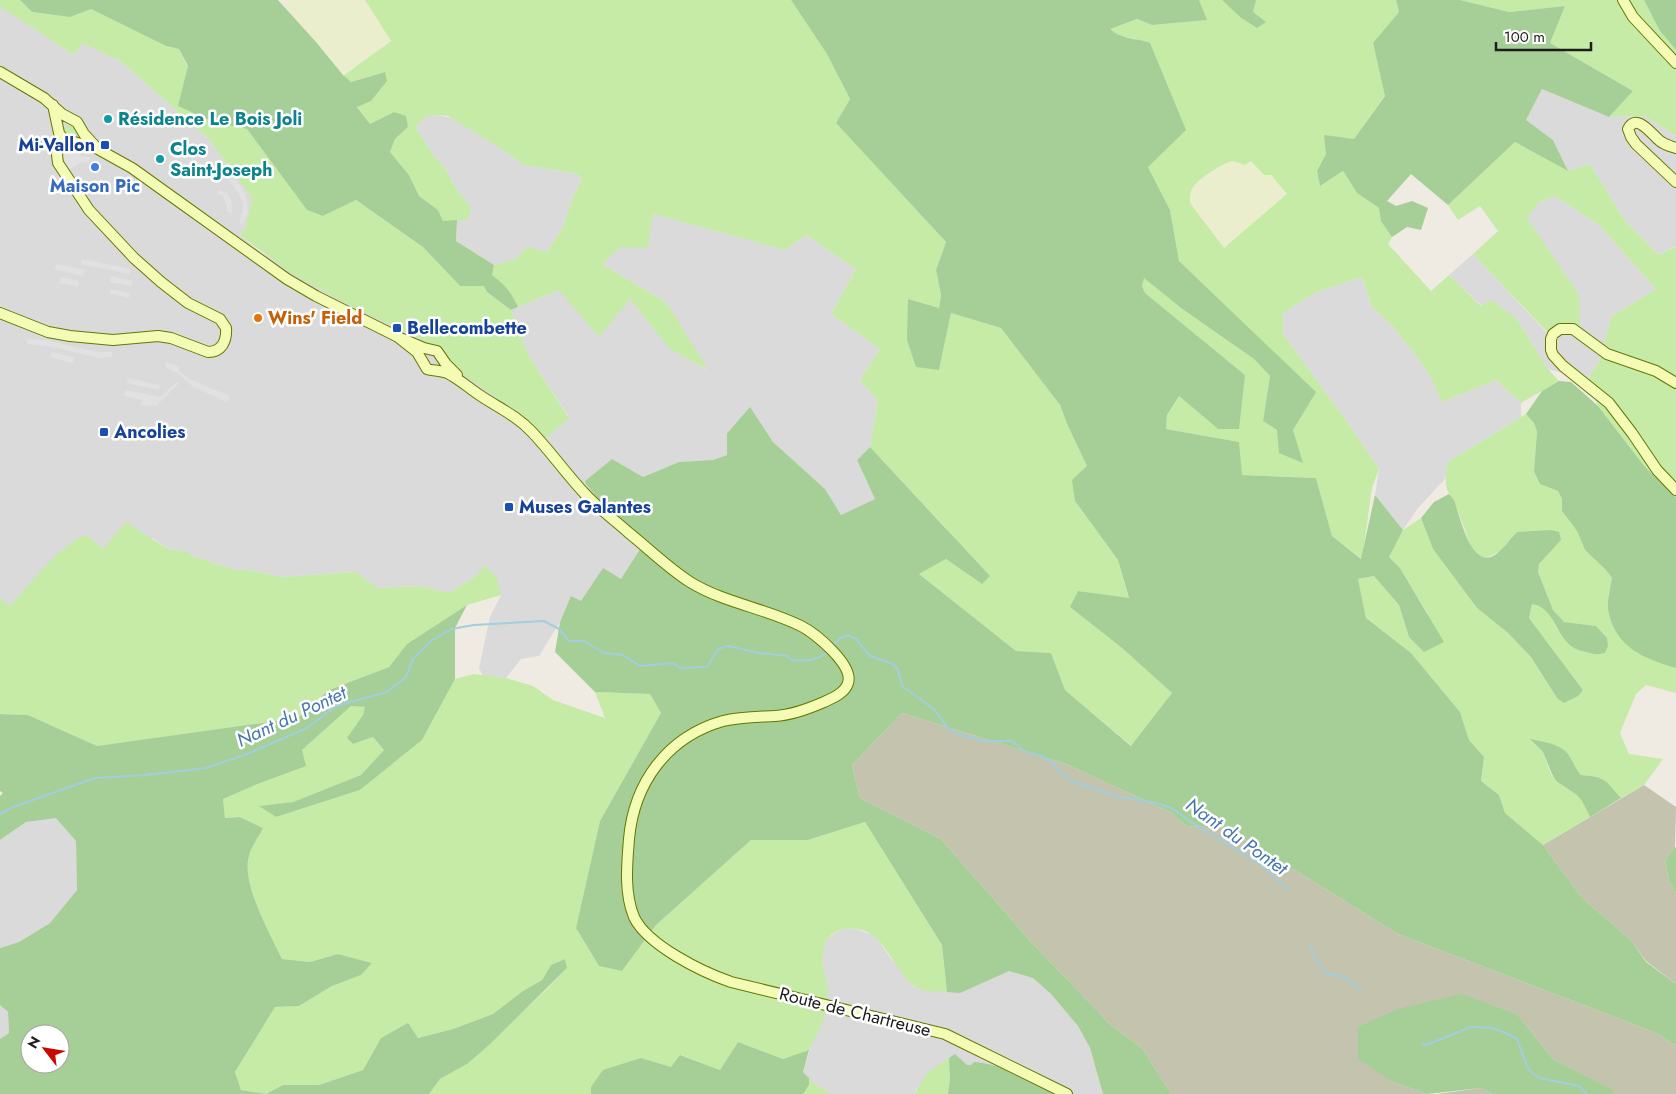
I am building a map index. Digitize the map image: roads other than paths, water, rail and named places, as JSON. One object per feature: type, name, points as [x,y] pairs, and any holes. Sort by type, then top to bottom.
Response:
[{"type":"main road","points":[[1623,0],[1633,17],[1676,63]]},
{"type":"main road","points":[[0,72],[44,98],[77,122],[96,148]]},
{"type":"main road","points":[[53,106],[60,133],[66,140],[96,148],[132,168],[287,279],[316,296],[398,337],[439,352],[452,370],[478,394]]},
{"type":"main road","points":[[0,313],[48,332],[113,340],[158,336],[171,338],[208,352],[214,352],[220,348],[227,335],[226,328],[220,319],[188,303],[161,282],[134,258],[90,210],[59,165],[57,155],[60,133],[65,121],[72,120]]},
{"type":"main road","points":[[1676,148],[1662,143],[1642,124],[1633,123],[1628,129],[1636,144],[1676,182]]},
{"type":"main road","points":[[57,155],[78,138],[81,129]]},
{"type":"main road","points":[[1676,383],[1656,371],[1607,354],[1572,329],[1560,329],[1553,334],[1551,339],[1553,355],[1563,366],[1609,403],[1657,470],[1676,490]]},
{"type":"main road","points":[[398,337],[417,352],[426,369],[450,375],[478,394]]},
{"type":"main road","points":[[422,360],[425,352],[430,350]]},
{"type":"main road","points":[[435,370],[442,365],[443,359]]},
{"type":"main road","name":"Route de Chartreuse","points":[[478,394],[520,420],[586,496],[675,572],[704,589],[802,626],[826,645],[847,670],[849,681],[845,689],[834,698],[803,711],[778,716],[723,721],[675,746],[652,770],[642,790],[630,824],[628,853],[628,896],[636,922],[643,931],[659,944],[709,974],[731,982],[945,1034],[1067,1094]]},
{"type":"waterway","name":"Nant du Pontet","points":[[0,814],[13,807],[95,778],[206,768],[247,754],[307,728],[336,706],[387,692],[406,677],[413,659],[431,641],[451,629],[474,625],[544,621],[559,629],[569,641],[584,641],[604,653],[623,655],[640,666],[672,663],[681,668],[707,667],[718,649],[728,646],[759,653],[788,656],[791,660],[811,660],[828,652]]},
{"type":"waterway","name":"Nant du Pontet","points":[[833,646],[840,638],[848,635],[856,639],[870,656],[893,664],[898,670],[902,686],[934,709],[947,727],[958,734],[983,741],[1012,741],[1024,751],[1041,756],[1052,762],[1057,769],[1072,781],[1118,797],[1152,802],[1172,808],[1188,820],[1260,864],[1288,889]]},
{"type":"waterway","name":"Nant du Pontet","points":[[1311,946],[1313,955],[1326,973],[1344,977],[1361,990]]},
{"type":"waterway","name":"Nant du Pontet","points":[[1422,1044],[1426,1045],[1471,1027],[1492,1028],[1517,1039],[1528,1069],[1539,1078],[1579,1086],[1587,1094]]},
{"type":"place","name":"Résidence Le Bois Joli","points":[[108,119]]},
{"type":"place","name":"Mi-Vallon","points":[[105,145]]},
{"type":"place","name":"Clos Saint-Joseph","points":[[160,159]]},
{"type":"place","name":"Maison Pic","points":[[95,167]]},
{"type":"place","name":"Wins' Field","points":[[258,318]]},
{"type":"place","name":"Bellecombette","points":[[397,328]]},
{"type":"place","name":"Ancolies","points":[[104,432]]},
{"type":"place","name":"Muses Galantes","points":[[509,507]]}]
